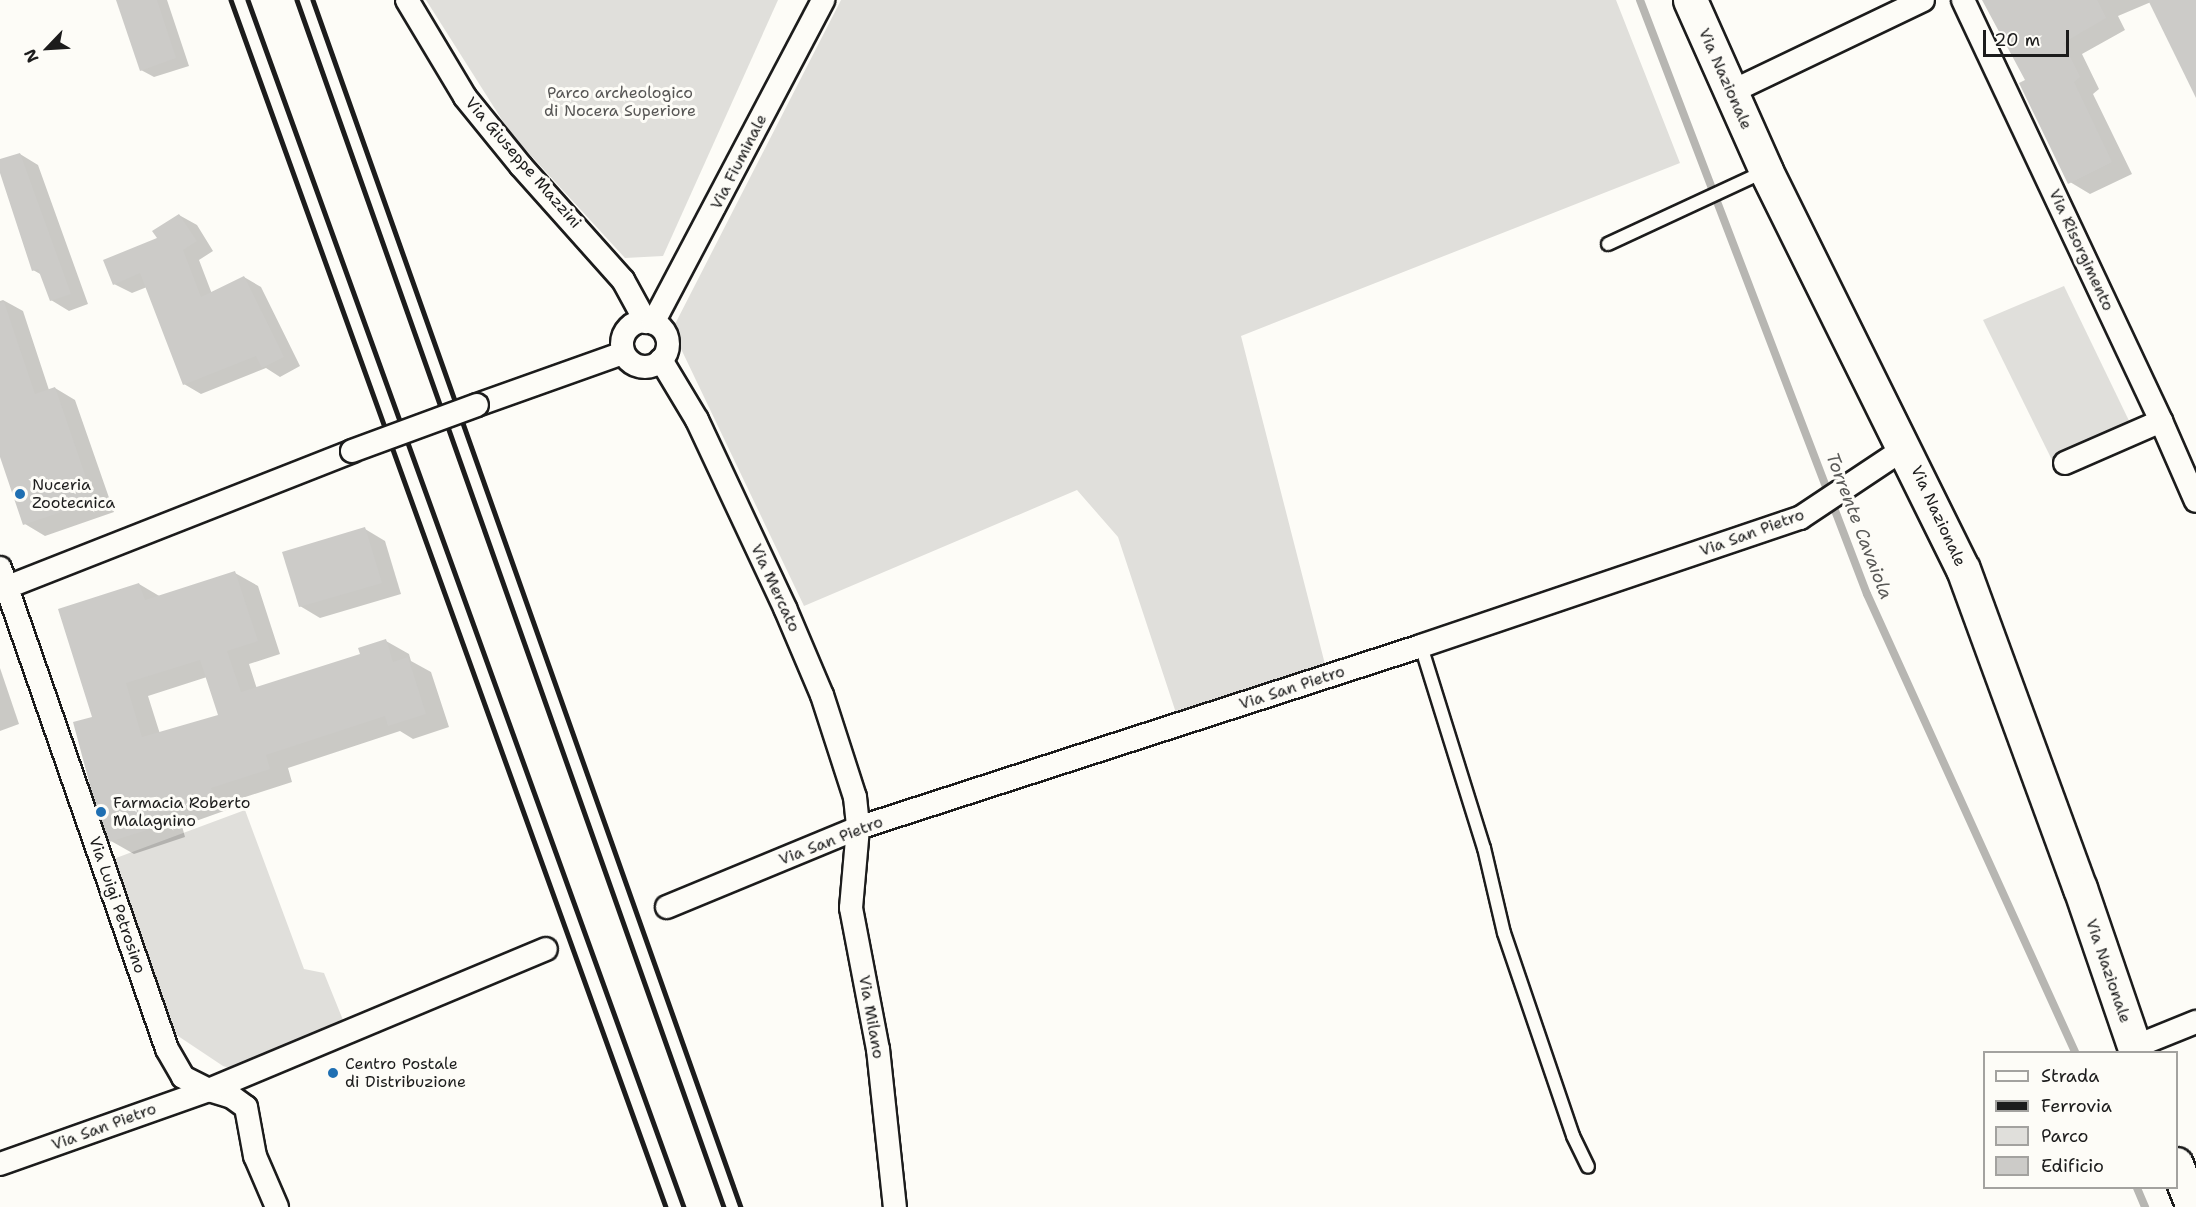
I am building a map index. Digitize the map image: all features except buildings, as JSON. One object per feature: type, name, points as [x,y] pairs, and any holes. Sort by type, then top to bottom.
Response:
[{"type":"main road","name":"Via Nazionale","points":[[1690,0],[1731,92],[1753,176],[1905,448],[1963,569],[2080,888],[2135,1050]]},
{"type":"main road","points":[[2178,1169],[2193,1207]]},
{"type":"street","name":"Via Giuseppe Mazzini","points":[[407,0],[465,97],[521,166],[622,280],[649,322]]},
{"type":"street","name":"Via Fiuminale","points":[[649,322],[823,0]]},
{"type":"street","points":[[1731,92],[1923,0]]},
{"type":"street","name":"Via Risorgimento","points":[[1963,0],[2161,421],[2196,501]]},
{"type":"street","points":[[649,322],[664,332],[667,339],[666,354],[656,365],[640,367],[633,364],[623,353],[623,338],[631,326],[649,322]]},
{"type":"street","points":[[2,582],[352,451],[623,353]]},
{"type":"street","name":"Via Mercato","points":[[661,360],[698,420],[786,608],[822,695],[855,798],[858,828]]},
{"type":"street","points":[[2065,464],[2161,421]]},
{"type":"street","name":"Via San Pietro","points":[[667,907],[858,828],[1421,646],[1800,518],[1905,448]]},
{"type":"street","name":"Via Luigi Petrosino","points":[[2,582],[167,1049],[183,1077],[209,1090],[232,1097],[246,1107],[255,1156],[277,1207]]},
{"type":"street","name":"Via Milano","points":[[858,828],[851,908],[878,1049],[895,1207]]},
{"type":"street","name":"Via San Pietro","points":[[0,1164],[209,1090],[546,949]]},
{"type":"street","points":[[2135,1050],[2196,1022]]},
{"type":"lane","points":[[1608,244],[1753,176]]},
{"type":"lane","points":[[1421,646],[1484,848],[1504,933],[1573,1136],[1588,1167]]},
{"type":"green space","name":"Parco archeologico di Nocera Superiore","points":[[426,0],[778,0],[663,256],[625,258],[511,134]]},
{"type":"green space","points":[[841,0],[1616,0],[1680,163],[1241,336],[1328,676],[1177,716],[1118,537],[1077,490],[804,606],[672,330]]},
{"type":"green space","points":[[2064,286],[2132,427],[2052,460],[1983,320]]},
{"type":"green space","points":[[245,810],[304,969],[324,973],[343,1020],[336,1030],[238,1071],[223,1066],[175,1034],[160,1010],[108,861]]},
{"type":"waterway","name":"Torrente Cavaiola","points":[[1640,0],[1867,594],[2075,1051]]},
{"type":"waterway","name":"Torrente Cavaiola","points":[[2137,1189],[2145,1207]]},
{"type":"railway","points":[[231,0],[666,1207]]},
{"type":"railway","points":[[248,0],[684,1207]]},
{"type":"railway","points":[[297,0],[724,1207]]},
{"type":"railway","points":[[313,0],[741,1207]]},
{"type":"place","name":"Nuceria Zootecnica","points":[[20,494]]},
{"type":"place","name":"Farmacia Roberto Malagnino","points":[[101,812]]},
{"type":"place","name":"Centro Postale di Distribuzione","points":[[333,1073]]}]
